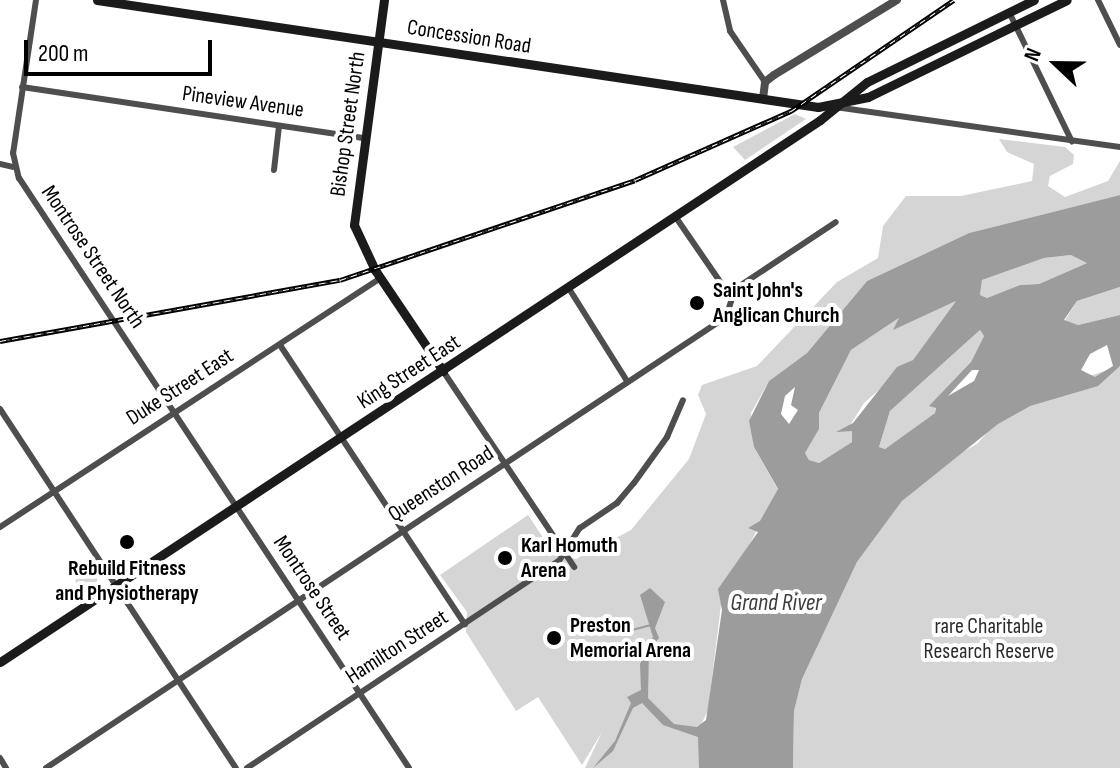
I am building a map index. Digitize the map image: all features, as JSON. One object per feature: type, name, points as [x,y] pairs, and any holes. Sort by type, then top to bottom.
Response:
[{"type":"main road","name":"Concession Road","points":[[97,0],[763,99],[835,107]]},
{"type":"main road","name":"Bishop Street North","points":[[384,0],[353,219],[358,239],[380,278],[443,371]]},
{"type":"main road","points":[[835,107],[867,82],[1034,0]]},
{"type":"main road","points":[[835,107],[868,97],[1067,0]]},
{"type":"main road","points":[[921,56],[927,67]]},
{"type":"main road","name":"King Street East","points":[[0,662],[443,371],[835,107]]},
{"type":"street","points":[[0,164],[13,167],[36,0]]},
{"type":"street","points":[[723,0],[730,31],[765,82],[763,99]]},
{"type":"street","points":[[765,82],[897,0]]},
{"type":"street","points":[[1098,0],[1120,45]]},
{"type":"street","points":[[1009,12],[1072,142]]},
{"type":"street","name":"Pineview Avenue","points":[[22,87],[363,138]]},
{"type":"street","points":[[868,97],[875,113]]},
{"type":"street","points":[[835,107],[1120,147]]},
{"type":"street","points":[[274,170],[279,126]]},
{"type":"street","name":"Montrose Street North","points":[[13,167],[236,508]]},
{"type":"street","points":[[675,216],[729,293],[836,222]]},
{"type":"street","name":"Duke Street East","points":[[0,527],[380,278]]},
{"type":"street","points":[[568,287],[627,381]]},
{"type":"street","name":"Queenston Road","points":[[46,768],[726,317],[733,305],[729,293]]},
{"type":"street","points":[[280,345],[465,624]]},
{"type":"street","points":[[443,371],[574,567]]},
{"type":"street","name":"Hamilton Street","points":[[247,768],[465,624],[564,553],[580,528],[617,503],[634,483],[667,437],[683,400]]},
{"type":"street","points":[[0,409],[236,768]]},
{"type":"street","name":"Montrose Street","points":[[236,508],[409,768]]},
{"type":"street","points":[[1,760],[6,768]]},
{"type":"green space","points":[[795,114],[806,119],[745,160],[733,147]]},
{"type":"green space","points":[[999,139],[1065,147],[1074,155],[1073,164],[1050,176],[1048,186],[1065,197],[1108,181],[1120,161],[1120,195],[969,233],[867,281],[807,353],[769,381],[751,413],[754,447],[778,490],[722,597],[708,710],[700,727],[699,768],[585,768],[602,732],[582,765],[538,697],[516,711],[466,632],[467,612],[440,575],[528,515],[554,554],[576,559],[631,530],[689,459],[706,414],[698,395],[702,385],[757,366],[837,282],[878,258],[883,226],[906,196],[961,196],[1032,181],[1034,164],[1007,152]]},
{"type":"green space","points":[[1071,255],[1089,262],[1039,284],[1020,285],[987,298],[980,295],[982,280],[1044,258]]},
{"type":"green space","points":[[1120,287],[1120,315],[1078,325],[1064,322],[1077,301]]},
{"type":"green space","points":[[956,301],[913,360],[864,403],[847,430],[852,431],[852,442],[819,463],[809,460],[805,453],[819,428],[819,413],[851,350],[901,317],[896,328]]},
{"type":"green space","points":[[980,330],[984,336],[971,362],[937,399],[935,413],[885,449],[879,447],[890,411]]},
{"type":"green space","name":"rare Charitable Research Reserve","points":[[1120,366],[1120,768],[793,768],[794,711],[802,679],[857,562],[902,501],[951,458],[977,444],[1016,400]]},
{"type":"green space","points":[[95,568],[98,585],[87,591],[83,584],[78,587],[75,580]]},
{"type":"water","name":"Grand River","points":[[1120,195],[1120,287],[1077,301],[1064,320],[1078,325],[1120,315],[1120,366],[1098,386],[1030,406],[998,424],[902,501],[857,562],[802,679],[794,711],[793,768],[699,768],[698,737],[663,725],[642,703],[633,708],[613,751],[593,768],[615,741],[631,703],[627,697],[641,690],[640,664],[653,637],[640,595],[650,588],[665,602],[655,628],[659,638],[649,650],[648,698],[674,724],[697,727],[706,720],[722,610],[718,589],[758,532],[748,528],[760,521],[778,489],[754,447],[749,421],[769,381],[807,353],[867,281],[969,233]],"holes":[[[1071,255],[1087,263],[1039,284],[1020,285],[987,298],[980,295],[982,280],[1044,258]],[[956,301],[913,360],[897,367],[853,423],[836,432],[852,431],[852,442],[819,463],[809,460],[805,453],[819,429],[819,413],[851,350],[899,318],[893,330]],[[980,330],[984,336],[971,362],[929,406],[936,408],[935,413],[885,449],[879,447],[890,411]],[[1107,345],[1113,366],[1095,377],[1081,370],[1090,354]],[[972,370],[979,370],[974,381],[948,396]],[[795,387],[791,405],[798,410],[789,424],[781,414],[785,396]]]},
{"type":"waterway","points":[[621,633],[650,625]]},
{"type":"railway","points":[[0,341],[340,280],[635,180],[791,111],[954,0]]},
{"type":"place","name":"Saint John's Anglican Church","points":[[697,303]]},
{"type":"place","name":"Rebuild Fitness and Physiotherapy","points":[[127,542]]},
{"type":"place","name":"Karl Homuth Arena","points":[[505,558]]},
{"type":"place","name":"Preston Memorial Arena","points":[[554,638]]}]
